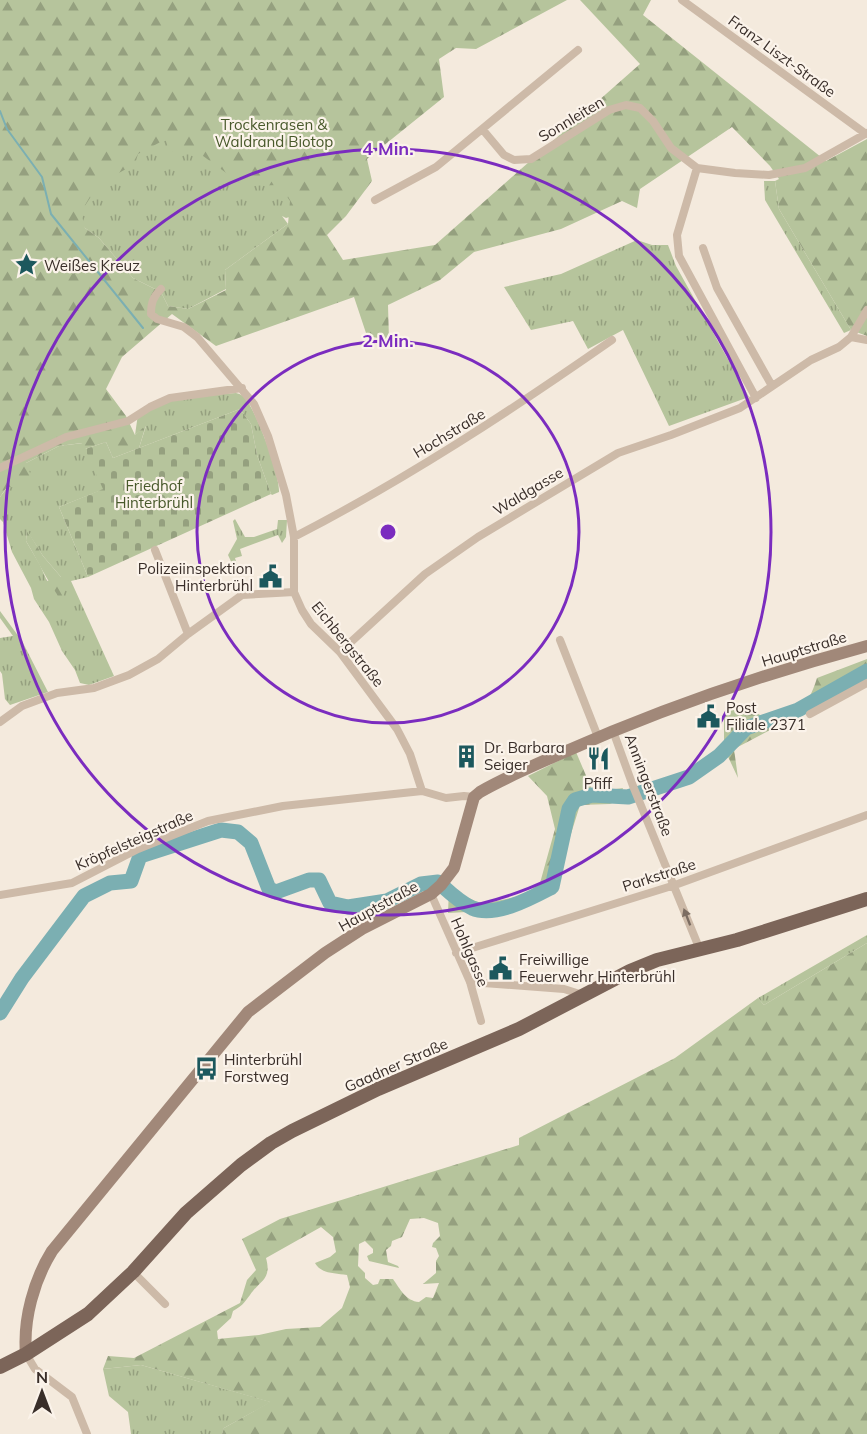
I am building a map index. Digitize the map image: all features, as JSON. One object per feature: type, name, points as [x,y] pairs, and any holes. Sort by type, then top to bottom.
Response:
[{"type":"main road","name":"Hauptstraße","points":[[474,797],[491,785],[598,737],[700,697],[867,646]]},
{"type":"main road","points":[[437,888],[454,868],[474,797]]},
{"type":"main road","name":"Hauptstraße","points":[[26,1354],[25,1337],[39,1273],[52,1251],[248,1012],[325,953],[362,929],[437,888]]},
{"type":"main road","name":"Gaadner Straße","points":[[0,1367],[26,1354],[88,1314],[133,1272],[186,1213],[241,1165],[271,1143],[378,1089],[519,1029],[630,971],[657,960],[700,950],[867,899]]},
{"type":"street","name":"Franz Liszt-Straße","points":[[682,0],[867,133]]},
{"type":"street","points":[[375,200],[436,167],[578,50]]},
{"type":"street","name":"Sonnleiten","points":[[483,130],[504,155],[514,160],[531,159],[609,110],[626,105],[640,108],[653,121],[671,148],[697,168]]},
{"type":"street","points":[[756,398],[679,256],[677,235],[697,168],[769,175],[805,168],[867,133]]},
{"type":"street","points":[[703,248],[717,288],[772,386]]},
{"type":"street","name":"Eichbergstraße","points":[[161,289],[154,296],[151,314],[157,319],[184,327],[197,337],[254,404],[268,436],[286,495],[294,537],[294,592],[311,624],[340,652],[396,729],[410,754],[422,791]]},
{"type":"street","points":[[867,310],[852,337],[867,340]]},
{"type":"street","name":"Waldgasse","points":[[340,652],[425,574],[487,531],[618,453],[740,408],[810,360],[839,347],[852,337]]},
{"type":"street","name":"Hochstraße","points":[[294,537],[337,515],[467,439],[612,340]]},
{"type":"street","points":[[0,468],[66,437],[128,421],[170,398],[242,388]]},
{"type":"street","points":[[154,550],[188,634]]},
{"type":"street","points":[[0,722],[22,706],[57,693],[94,688],[129,675],[158,659],[242,595],[294,592]]},
{"type":"street","points":[[560,640],[598,737]]},
{"type":"street","points":[[810,714],[867,683]]},
{"type":"street","name":"Anningerstraße","points":[[613,731],[700,950]]},
{"type":"street","points":[[422,791],[446,798],[474,797]]},
{"type":"street","name":"Kröpfelsteigstraße","points":[[0,894],[72,883],[138,849],[208,821],[284,806],[422,791]]},
{"type":"street","name":"Parkstraße","points":[[456,953],[675,885],[867,815]]},
{"type":"street","name":"Hohlgasse","points":[[437,888],[456,953],[470,982],[481,1021]]},
{"type":"street","points":[[470,982],[564,989],[586,996]]},
{"type":"street","points":[[133,1272],[163,1301]]},
{"type":"street","points":[[26,1354],[44,1378],[72,1397],[87,1434]]},
{"type":"green space","name":"Trockenrasen & Waldrand Biotop","points":[[0,0],[567,0],[476,49],[456,48],[439,59],[444,97],[367,159],[372,181],[346,216],[327,235],[343,260],[435,245],[640,64],[580,0],[651,0],[643,15],[826,161],[867,139],[867,336],[851,330],[779,209],[775,181],[779,179],[770,166],[732,127],[640,189],[637,208],[622,201],[561,229],[474,252],[440,280],[388,305],[389,340],[367,336],[354,297],[216,346],[172,314],[122,357],[106,389],[126,416],[135,435],[146,425],[139,448],[113,458],[106,442],[85,449],[82,443],[59,446],[26,463],[36,488],[7,487],[0,497]],"holes":[[[166,139],[170,151],[199,153],[244,186],[279,185],[290,201],[288,224],[225,270],[226,290],[188,309],[168,306],[161,292],[133,278],[99,238],[85,228],[81,212],[99,184],[135,164],[138,154]]]},
{"type":"green space","points":[[234,63],[310,211],[286,218],[282,216],[288,224],[225,270],[226,289],[188,309],[168,306],[161,292],[133,278],[99,238],[85,228],[55,185]]},
{"type":"green space","points":[[764,181],[775,181],[779,209],[851,330],[844,333],[765,200]]},
{"type":"green space","points":[[637,240],[652,245],[668,245],[676,266],[749,397],[669,426],[623,330],[588,349],[573,321],[531,330],[504,287],[561,274]]},
{"type":"green space","points":[[236,393],[245,398],[257,419],[268,446],[279,492],[271,494],[257,455],[251,424],[240,409],[139,448],[146,426],[135,435],[138,414],[170,398]]},
{"type":"green space","name":"Friedhof Hinterbrühl","points":[[240,409],[251,424],[257,455],[271,494],[88,577],[59,507],[103,489],[85,449],[106,442],[113,458]]},
{"type":"green space","points":[[83,443],[104,489],[59,507],[88,577],[71,581],[114,676],[89,685],[80,683],[49,622],[34,599],[31,588],[12,552],[0,519],[0,497],[26,463],[59,446]],"holes":[[[27,531],[43,556],[61,577],[47,581],[26,541]]]},
{"type":"green space","points":[[235,519],[245,537],[254,537],[277,529],[278,520],[287,520],[286,537],[282,543],[278,535],[240,549],[242,556],[235,558],[239,571],[236,572],[228,555],[237,539],[233,521]]},
{"type":"green space","points":[[27,530],[43,556],[61,577],[64,595],[61,600],[26,541]]},
{"type":"green space","points":[[0,611],[22,641],[48,692],[10,705],[5,699],[0,671],[0,638],[13,636],[0,618]]},
{"type":"green space","points":[[867,659],[867,679],[734,749],[738,778],[724,748],[724,714],[741,705],[768,719],[794,710],[805,703],[817,678]]},
{"type":"green space","points":[[576,752],[593,792],[623,788],[619,800],[610,804],[580,805],[554,888],[485,911],[448,913],[449,889],[482,904],[525,895],[540,883],[555,829],[547,796],[528,776]]},
{"type":"green space","points":[[867,935],[867,943],[764,1005],[758,998]]},
{"type":"green space","points":[[867,943],[867,1434],[222,1434],[224,1428],[270,1402],[141,1365],[103,1369],[108,1356],[134,1358],[240,1303],[247,1280],[256,1270],[242,1239],[280,1219],[519,1145],[519,1138],[675,1058],[758,998],[764,1005]],"holes":[[[424,1218],[438,1223],[440,1236],[432,1247],[436,1248],[439,1256],[436,1261],[436,1273],[423,1284],[439,1283],[433,1298],[426,1297],[419,1302],[414,1301],[404,1294],[393,1279],[380,1279],[378,1284],[373,1285],[365,1278],[365,1273],[358,1266],[359,1244],[365,1241],[373,1249],[373,1253],[367,1256],[369,1261],[399,1268],[388,1262],[386,1250],[391,1246],[392,1241],[402,1237],[410,1219]],[[321,1227],[333,1237],[336,1252],[315,1263],[325,1271],[347,1275],[350,1287],[342,1308],[320,1327],[286,1329],[259,1335],[218,1339],[217,1331],[264,1279],[267,1271],[266,1258]]]},
{"type":"green space","points":[[141,1365],[271,1402],[224,1428],[222,1434],[131,1434],[128,1412],[109,1396],[103,1369]]},
{"type":"waterway","points":[[0,111],[7,129],[42,177],[51,214],[143,328]]},
{"type":"waterway","points":[[0,1013],[22,978],[84,896],[110,883],[131,881],[140,856],[221,830],[238,832],[251,843],[269,889],[276,892],[309,880],[319,880],[330,903],[348,907],[387,901],[421,884],[438,882],[458,900],[472,908],[502,909],[552,887],[569,809],[575,800],[592,795],[628,797],[689,777],[719,756],[746,728],[798,710],[867,671]]},
{"type":"place","name":"Weißes Kreuz","points":[[26,265]]},
{"type":"place","name":"Polizeiinspektion Hinterbrühl","points":[[271,577]]},
{"type":"place","name":"Post Filiale 2371","points":[[708,716]]},
{"type":"place","name":"Dr. Barbara Seiger","points":[[466,756]]},
{"type":"place","name":"Pfiff","points":[[598,759]]},
{"type":"place","name":"Freiwillige Feuerwehr Hinterbrühl","points":[[501,968]]},
{"type":"place","name":"Hinterbrühl Forstweg","points":[[206,1068]]}]
